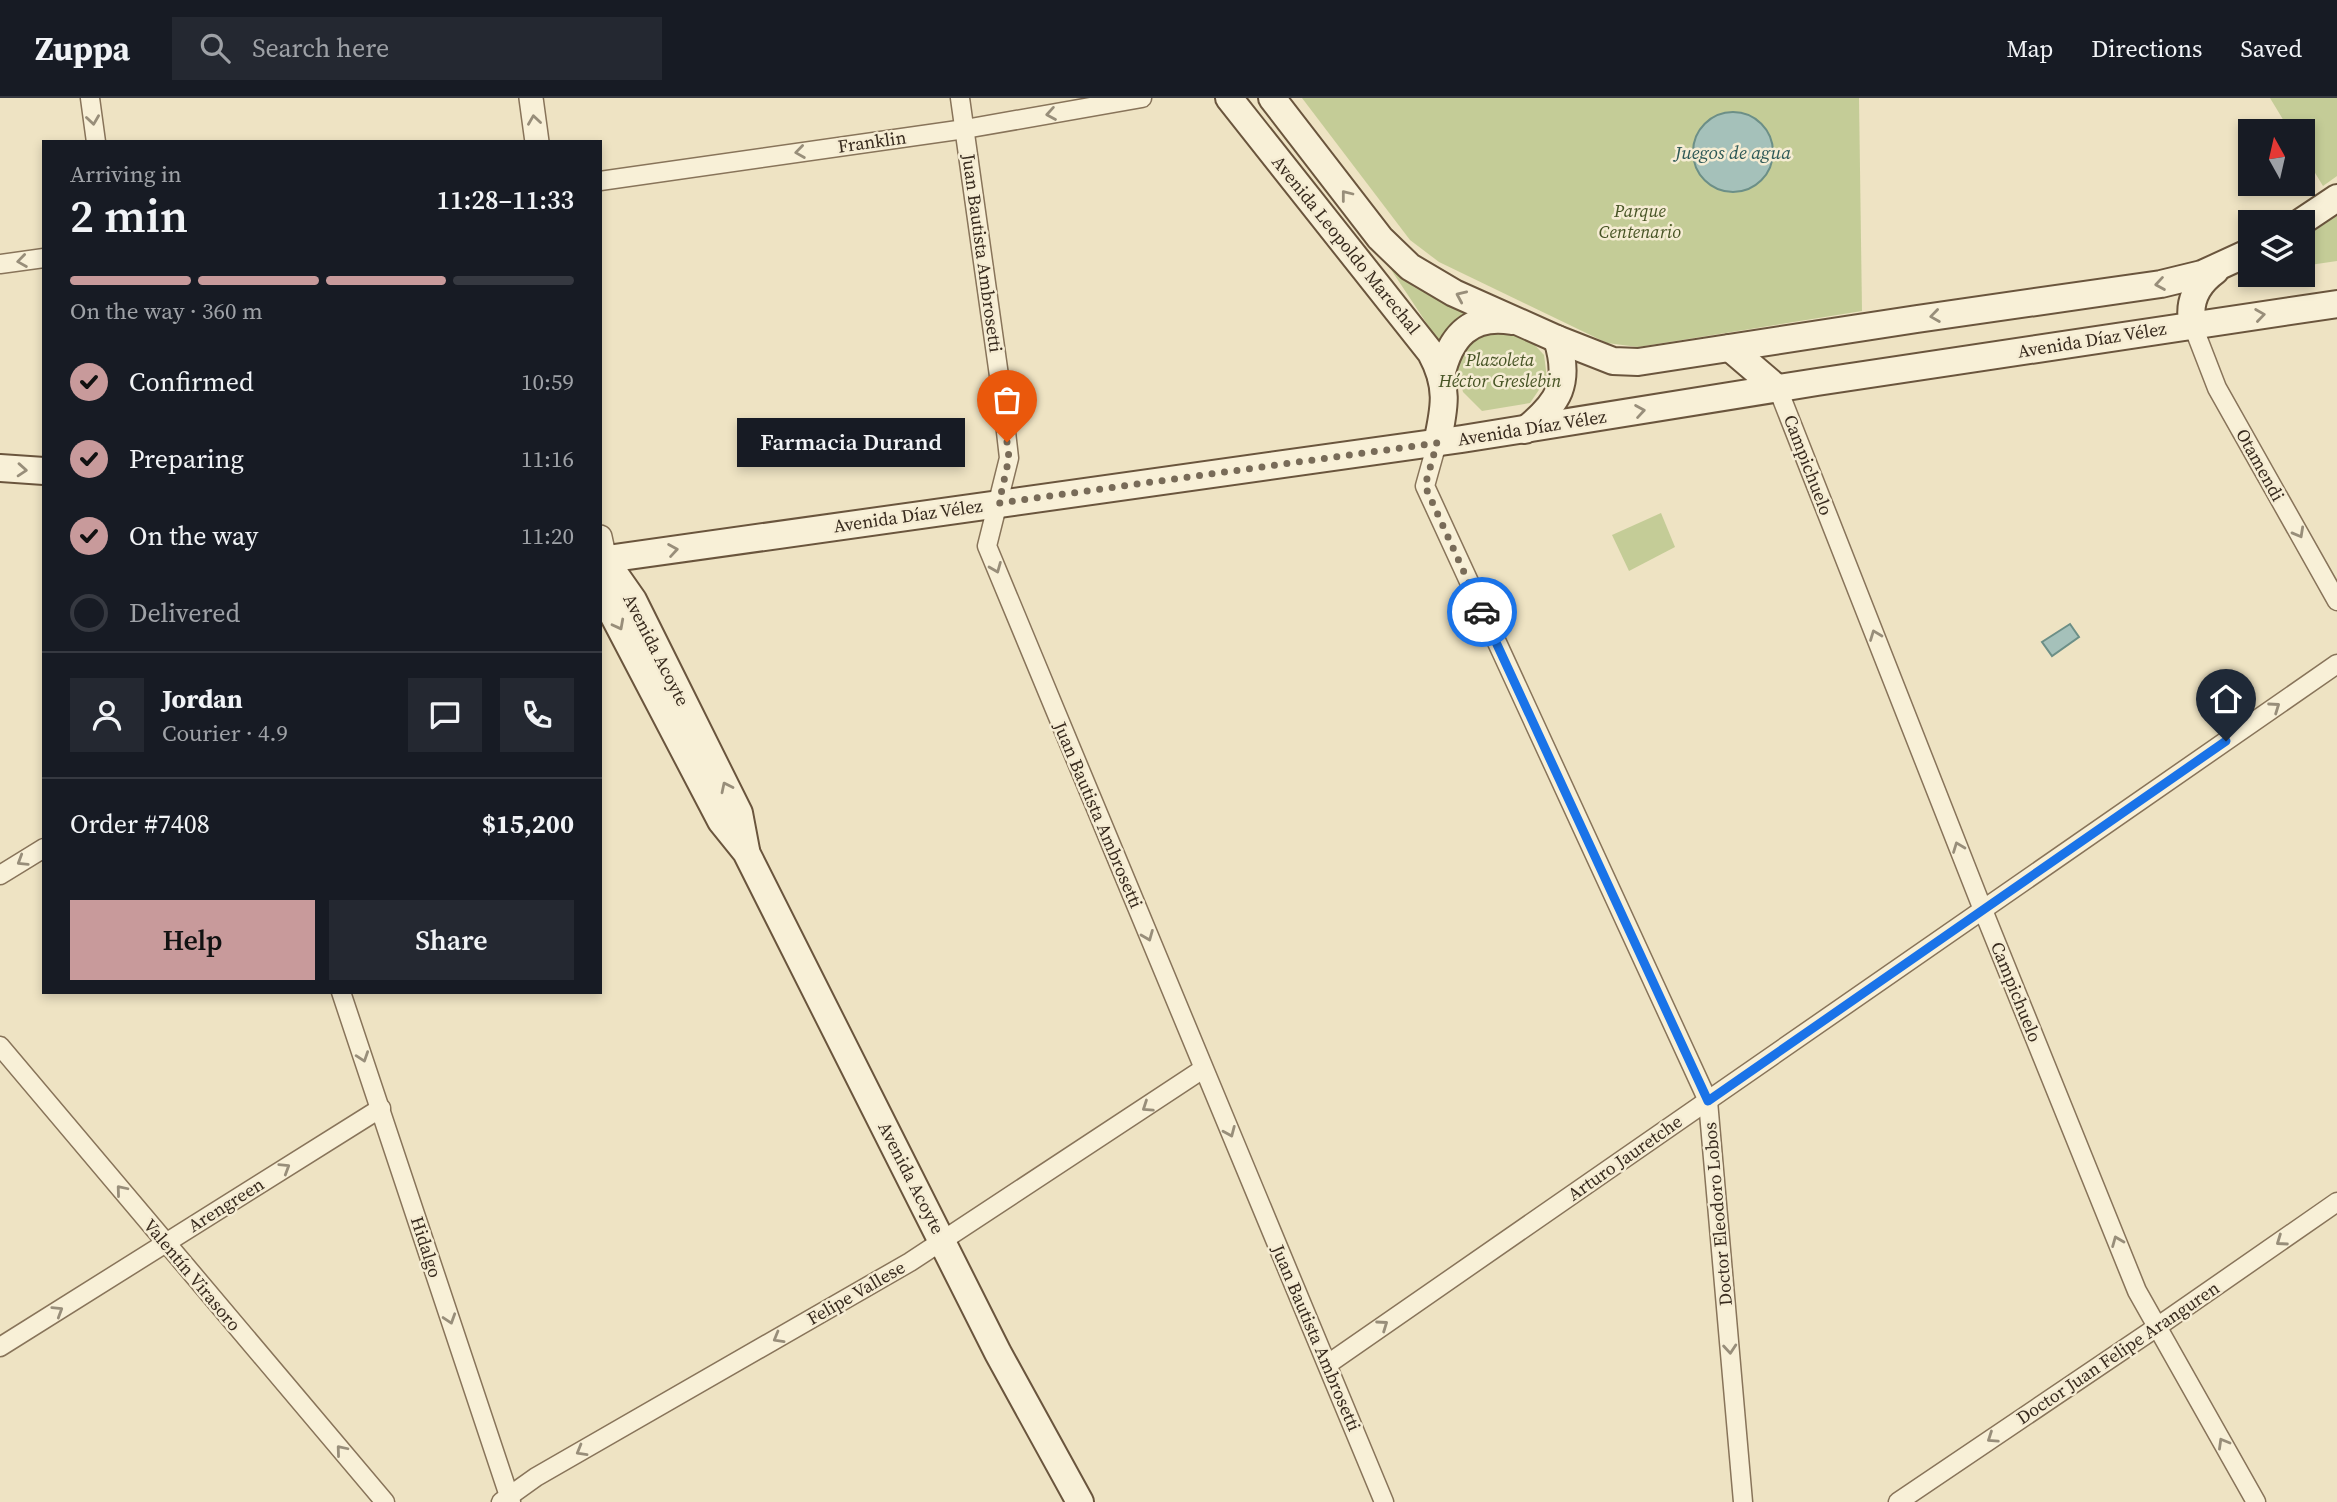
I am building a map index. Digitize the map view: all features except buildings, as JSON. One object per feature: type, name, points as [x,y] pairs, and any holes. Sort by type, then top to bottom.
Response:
[{"type":"main road","name":"Avenida Leopoldo Marechal","points":[[1229,98],[1431,353],[1441,376],[1445,400],[1437,443]]},
{"type":"main road","name":"Avenida Leopoldo Marechal","points":[[1272,98],[1380,238],[1416,272],[1454,293],[1557,339]]},
{"type":"main road","points":[[2315,213],[2337,198]]},
{"type":"main road","points":[[1557,339],[1603,358],[1624,362],[2161,284],[2186,279],[2238,258]]},
{"type":"main road","points":[[2193,326],[2190,308],[2195,292],[2205,278],[2225,264]]},
{"type":"main road","name":"Avenida Díaz Vélez","points":[[602,552],[999,503],[1437,443],[2334,302]]},
{"type":"main road","points":[[1441,376],[1453,342],[1472,326],[1493,319],[1524,323]]},
{"type":"main road","points":[[1525,430],[1544,414],[1558,395],[1564,372],[1557,339]]},
{"type":"main road","points":[[1730,348],[1778,388]]},
{"type":"main road","points":[[0,468],[42,471]]},
{"type":"main road","name":"Avenida Acoyte","points":[[602,552],[633,600],[739,813],[746,852],[999,1353],[1080,1502]]},
{"type":"street","points":[[90,98],[96,140]]},
{"type":"street","points":[[531,98],[537,140]]},
{"type":"street","name":"Juan Bautista Ambrosetti","points":[[960,98],[1009,458],[987,546],[1384,1502]]},
{"type":"street","name":"Franklin","points":[[602,181],[965,129],[1142,98]]},
{"type":"street","points":[[0,264],[42,258]]},
{"type":"street","name":"Otamendi","points":[[2193,326],[2217,388],[2337,601]]},
{"type":"street","name":"Campichuelo","points":[[1778,388],[1983,911],[2137,1291],[2256,1502]]},
{"type":"street","name":"Doctor Eleodoro Lobos","points":[[1437,443],[1425,486],[1708,1101],[1743,1502]]},
{"type":"street","name":"Arturo Jauretche","points":[[1328,1364],[2337,664]]},
{"type":"street","points":[[0,875],[42,849]]},
{"type":"street","name":"Hidalgo","points":[[342,994],[507,1500]]},
{"type":"street","name":"Valentín Virasoro","points":[[0,1046],[385,1502]]},
{"type":"street","name":"Felipe Vallese","points":[[507,1500],[536,1477],[910,1262],[1203,1069]]},
{"type":"street","name":"Arengreen","points":[[0,1347],[381,1108]]},
{"type":"street","name":"Doctor Juan Felipe Aranguren","points":[[1898,1502],[2157,1328],[2337,1202]]},
{"type":"green space","name":"Parque Centenario","points":[[1302,98],[1859,98],[1862,311],[1638,347],[1607,343],[1439,262],[1410,240]]},
{"type":"green space","points":[[2270,98],[2337,98],[2337,176],[2323,186],[2315,173],[2315,119],[2283,119]]},
{"type":"green space","points":[[2337,216],[2337,261],[2315,264],[2315,230]]},
{"type":"green space","points":[[1388,265],[1414,287],[1465,314],[1439,342]]},
{"type":"green space","name":"Plazoleta Héctor Greslebin","points":[[1506,332],[1532,342],[1544,355],[1547,378],[1530,403],[1482,411],[1463,392],[1457,367],[1466,347],[1485,335]]},
{"type":"green space","points":[[1661,513],[1675,547],[1629,571],[1612,535]]},
{"type":"water","name":"Juegos de agua","points":[[1733,112],[1748,115],[1761,124],[1770,137],[1773,152],[1770,167],[1761,180],[1748,189],[1733,192],[1718,189],[1705,180],[1696,167],[1693,152],[1696,137],[1705,124],[1718,115]]},
{"type":"water","points":[[2070,624],[2079,637],[2052,656],[2042,642]]},
{"type":"way so far","points":[[1007,442],[1009,458],[999,503],[1437,443],[1425,486],[1482,612]]},
{"type":"place","name":"Farmacia Durand","points":[[1007,442]]},
{"type":"route","points":[[1482,612],[1708,1101],[2226,741]]}]
